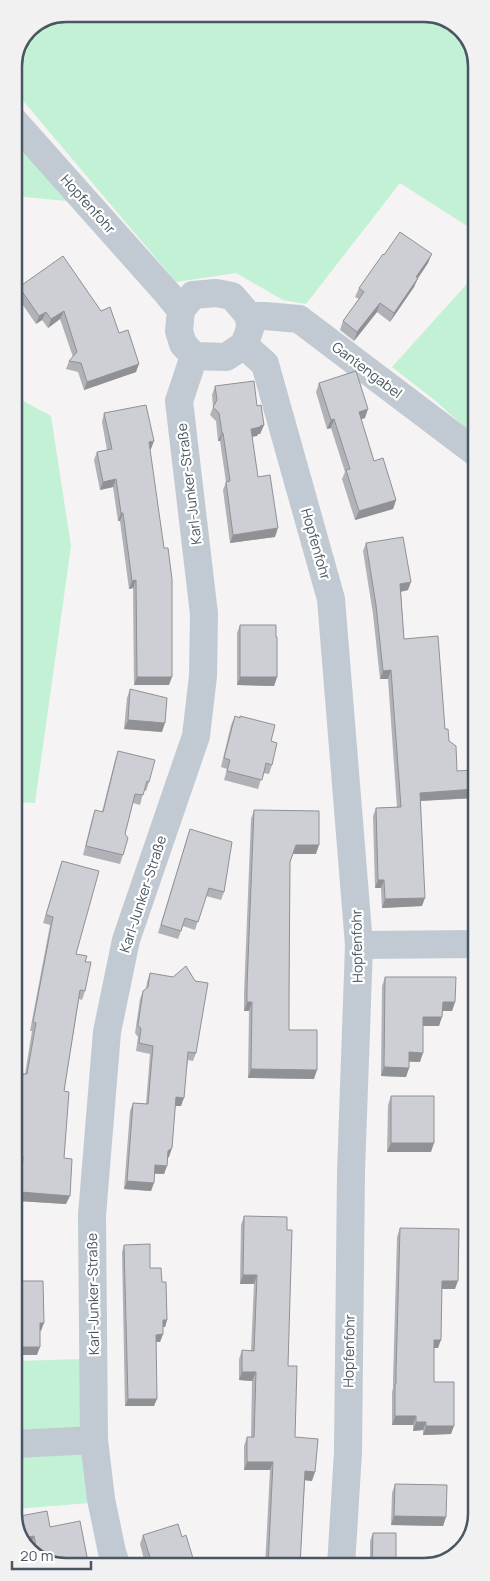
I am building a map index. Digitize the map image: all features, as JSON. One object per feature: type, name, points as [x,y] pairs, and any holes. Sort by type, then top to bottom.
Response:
[{"type":"street","name":"Hopfenfohr","points":[[22,130],[181,310]]},
{"type":"street","points":[[216,293],[232,296],[249,316],[250,329],[244,346],[226,357],[194,356],[183,344],[179,331],[181,310],[193,295],[216,293]]},
{"type":"street","name":"Gantengabel","points":[[249,316],[299,318],[468,447]]},
{"type":"street","name":"Hopfenfohr","points":[[244,346],[266,364],[331,598],[359,945],[351,1172],[348,1452],[341,1558]]},
{"type":"street","name":"Karl-Junker-Straße","points":[[114,1558],[101,1499],[94,1440],[92,1214],[107,1032],[126,940],[196,736],[203,676],[204,614],[179,401],[194,356]]},
{"type":"street","points":[[359,945],[468,944]]},
{"type":"street","points":[[22,1444],[94,1440]]},
{"type":"green space","points":[[67,22],[426,23],[445,28],[462,45],[468,67],[468,227],[400,183],[306,304],[283,300],[236,273],[176,282],[22,99],[23,58],[30,42],[42,30],[58,23]]},
{"type":"green space","points":[[22,150],[67,201],[22,197]]},
{"type":"green space","points":[[468,283],[468,431],[437,402],[392,367]]},
{"type":"green space","points":[[22,400],[51,416],[71,546],[35,803],[22,802]]},
{"type":"green space","points":[[83,1359],[85,1432],[22,1436],[22,1361]]},
{"type":"green space","points":[[86,1447],[90,1503],[22,1508],[22,1452]]},
{"type":"building","points":[[400,232],[432,254],[394,313],[380,303],[357,332],[343,321],[364,292],[359,288]]},
{"type":"building","points":[[63,256],[101,311],[110,307],[119,333],[128,330],[139,364],[87,382],[81,363],[69,361],[77,352],[64,311],[51,319],[46,312],[39,316],[22,291],[22,285]]},
{"type":"building","points":[[356,371],[368,409],[359,412],[374,461],[383,458],[396,500],[359,511],[346,470],[350,469],[334,419],[331,420],[319,383]]},
{"type":"building","points":[[254,381],[257,406],[261,405],[264,425],[251,429],[258,477],[270,475],[278,528],[233,535],[226,482],[230,481],[223,433],[219,413],[213,407],[217,400],[215,386]]},
{"type":"building","points":[[146,405],[154,441],[149,442],[164,548],[168,548],[172,579],[172,677],[137,677],[136,580],[132,581],[123,513],[121,513],[116,479],[103,482],[97,452],[112,449],[104,413]]},
{"type":"building","points":[[403,537],[411,582],[400,584],[404,639],[438,636],[445,729],[448,729],[449,741],[456,746],[457,771],[468,770],[468,790],[420,793],[425,898],[385,899],[384,880],[378,880],[376,808],[401,807],[391,670],[383,671],[376,605],[366,543]]},
{"type":"building","points":[[240,625],[276,625],[277,677],[240,677]]},
{"type":"building","points":[[130,689],[167,698],[165,723],[128,720]]},
{"type":"building","points":[[235,716],[275,725],[271,741],[277,743],[272,765],[266,763],[262,780],[227,771],[230,760],[224,758]]},
{"type":"building","points":[[118,751],[155,760],[143,795],[135,794],[125,834],[128,838],[123,855],[86,846],[95,810],[103,812]]},
{"type":"building","points":[[254,810],[319,811],[319,845],[296,845],[290,862],[289,1030],[317,1030],[317,1070],[251,1069],[252,1002],[247,1002],[247,986]]},
{"type":"building","points":[[190,829],[232,842],[224,892],[209,888],[198,922],[185,918],[181,931],[161,925]]},
{"type":"building","points":[[62,861],[99,871],[76,954],[87,956],[85,962],[91,962],[85,991],[80,990],[64,1091],[69,1092],[64,1158],[72,1159],[70,1196],[22,1192],[22,1084],[23,1074],[27,1074],[36,1023],[33,1022],[53,917],[46,915]]},
{"type":"building","points":[[186,966],[195,981],[208,983],[196,1053],[188,1052],[184,1098],[176,1097],[172,1148],[168,1151],[167,1166],[155,1165],[154,1183],[127,1181],[133,1103],[148,1104],[153,1046],[139,1043],[141,1029],[138,1025],[143,991],[148,987],[150,973],[173,977]]},
{"type":"building","points":[[385,977],[456,977],[455,1002],[443,1002],[442,1017],[423,1017],[423,1053],[409,1052],[409,1068],[384,1067]]},
{"type":"building","points":[[391,1096],[434,1096],[434,1143],[391,1143]]},
{"type":"building","points":[[244,1216],[287,1217],[287,1230],[292,1230],[288,1366],[297,1366],[295,1437],[318,1439],[315,1472],[305,1471],[300,1558],[268,1558],[273,1462],[247,1462],[247,1437],[254,1437],[256,1372],[242,1372],[242,1350],[254,1351],[257,1275],[243,1275]]},
{"type":"building","points":[[400,1228],[459,1229],[458,1281],[442,1281],[441,1340],[434,1340],[434,1382],[454,1382],[454,1426],[426,1426],[426,1422],[416,1422],[416,1416],[395,1416]]},
{"type":"building","points":[[150,1244],[150,1268],[161,1268],[162,1282],[166,1282],[167,1320],[163,1320],[163,1334],[156,1335],[157,1399],[128,1399],[124,1245]]},
{"type":"building","points":[[22,1281],[43,1281],[44,1323],[40,1323],[40,1347],[22,1347]]},
{"type":"building","points":[[395,1484],[447,1485],[446,1517],[394,1516]]},
{"type":"building","points":[[47,1511],[50,1527],[80,1521],[87,1558],[55,1557],[42,1551],[36,1545],[34,1536],[28,1536],[22,1516]]},
{"type":"building","points":[[178,1524],[182,1537],[186,1535],[193,1558],[150,1558],[143,1535]]},
{"type":"building","points":[[373,1533],[396,1533],[396,1558],[372,1558]]}]
